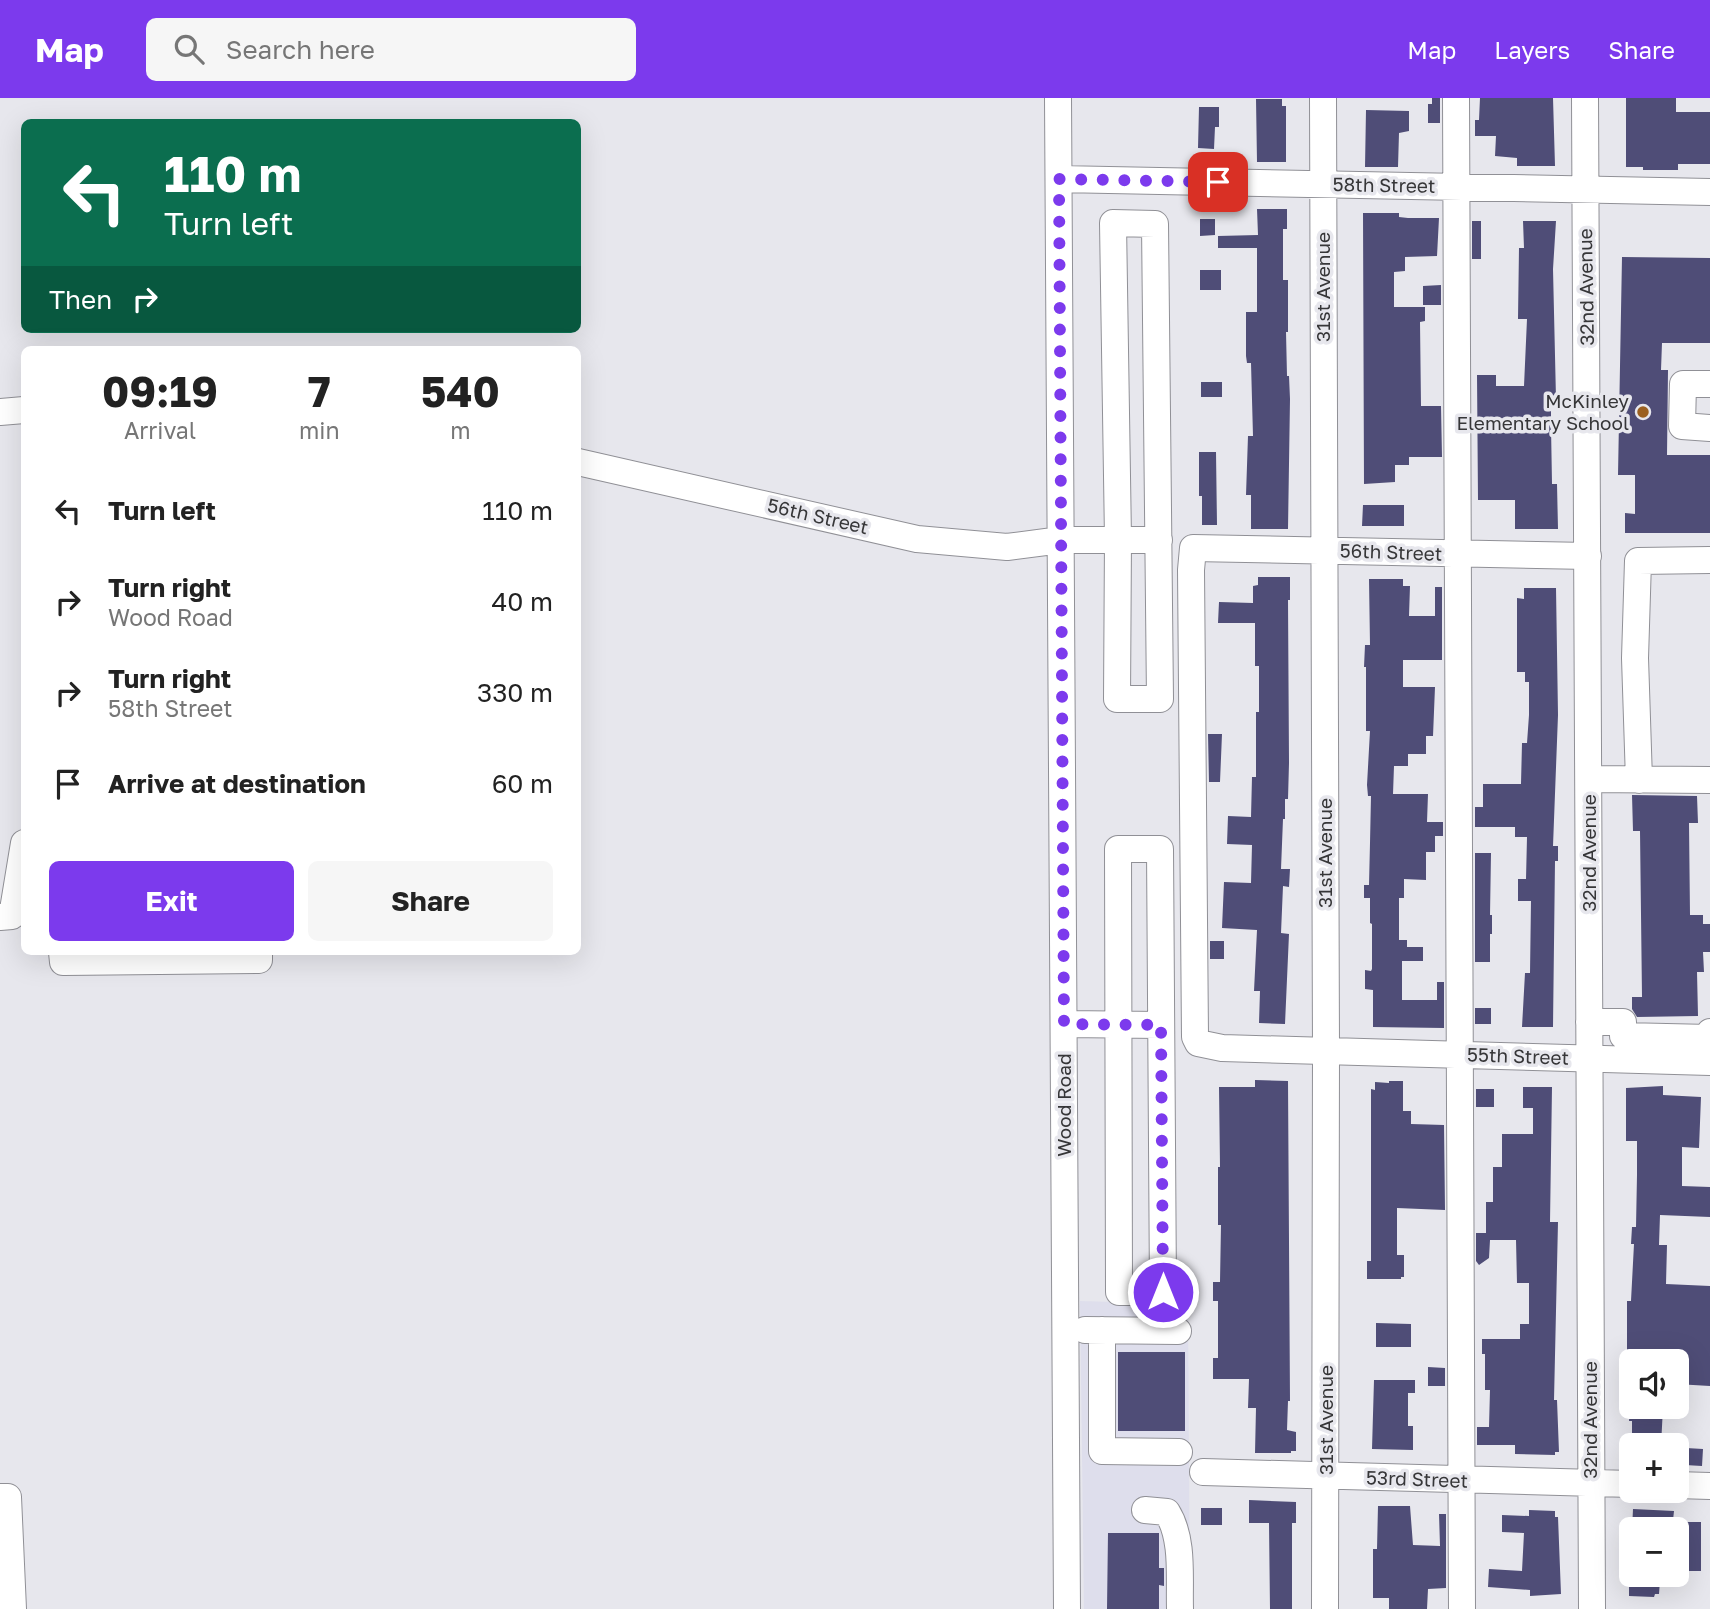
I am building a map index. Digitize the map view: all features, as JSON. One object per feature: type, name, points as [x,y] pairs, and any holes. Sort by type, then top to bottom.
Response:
[{"type":"street","name":"Wood Road","points":[[1058,98],[1068,1609]]},
{"type":"street","name":"31st Avenue","points":[[1323,98],[1325,1609]]},
{"type":"street","points":[[1456,98],[1462,1609]]},
{"type":"street","name":"32nd Avenue","points":[[1585,98],[1592,1609]]},
{"type":"street","name":"58th Street","points":[[1059,179],[1710,192]]},
{"type":"street","points":[[1113,223],[1155,224],[1159,540],[1160,699],[1117,699],[1118,539],[1113,223]]},
{"type":"street","points":[[1710,384],[1683,384],[1682,426],[1710,428]]},
{"type":"street","points":[[0,412],[21,410]]},
{"type":"street","name":"56th Street","points":[[581,463],[918,539],[1007,547],[1061,540],[1159,540]]},
{"type":"street","name":"56th Street","points":[[1194,548],[1588,556]]},
{"type":"street","name":"55th Street","points":[[1194,548],[1191,583],[1195,1037],[1198,1044],[1222,1048],[1710,1062]]},
{"type":"street","points":[[1639,779],[1635,658],[1638,561],[1710,560]]},
{"type":"street","points":[[1589,779],[1710,780]]},
{"type":"street","points":[[1118,849],[1160,849],[1161,1025],[1163,1292],[1119,1292],[1118,849]]},
{"type":"street","points":[[12,916],[21,861]]},
{"type":"street","points":[[62,955],[62,962],[259,960],[259,955]]},
{"type":"street","points":[[1589,1022],[1623,1022],[1623,1036],[1710,1038]]},
{"type":"street","points":[[1064,1024],[1161,1025]]},
{"type":"street","points":[[1710,1032],[1710,1062]]},
{"type":"street","points":[[1066,1330],[1178,1331]]},
{"type":"street","points":[[1102,1330],[1102,1451]]},
{"type":"street","points":[[1066,1421],[1101,1421]]},
{"type":"street","points":[[1067,1463],[1087,1461],[1102,1451],[1180,1452]]},
{"type":"street","name":"53rd Street","points":[[1203,1472],[1619,1484]]},
{"type":"street","points":[[1689,1485],[1710,1486]]},
{"type":"street","points":[[4,1497],[13,1609]]},
{"type":"street","points":[[1145,1510],[1167,1512],[1175,1524],[1180,1609]]},
{"type":"shaded area","points":[[1080,1301],[1188,1304],[1190,1609],[1084,1609]]},
{"type":"building","points":[[1432,98],[1440,98],[1440,123],[1428,123],[1428,104],[1432,104]]},
{"type":"building","points":[[1480,98],[1553,98],[1555,166],[1517,166],[1517,158],[1495,156],[1496,136],[1475,136]]},
{"type":"building","points":[[1626,98],[1676,98],[1676,112],[1710,112],[1710,164],[1678,164],[1678,170],[1626,167]]},
{"type":"building","points":[[1256,99],[1282,99],[1282,106],[1286,106],[1286,162],[1257,162]]},
{"type":"building","points":[[1199,107],[1219,107],[1219,127],[1215,127],[1214,149],[1198,148]]},
{"type":"building","points":[[1366,110],[1409,111],[1409,131],[1399,133],[1398,167],[1365,167]]},
{"type":"building","points":[[1257,209],[1287,209],[1287,229],[1283,229],[1283,280],[1288,280],[1288,529],[1251,529],[1251,495],[1246,495],[1248,436],[1253,436],[1251,363],[1247,363],[1246,356],[1246,312],[1257,312],[1257,248],[1218,248],[1218,236],[1258,235]]},
{"type":"building","points":[[1363,213],[1399,213],[1399,217],[1439,218],[1437,256],[1405,257],[1405,271],[1394,272],[1394,307],[1425,307],[1425,321],[1420,322],[1421,406],[1441,406],[1442,457],[1409,457],[1409,465],[1395,465],[1395,482],[1364,484]]},
{"type":"building","points":[[1200,219],[1215,219],[1215,235],[1200,236]]},
{"type":"building","points":[[1472,221],[1481,221],[1481,259],[1472,259]]},
{"type":"building","points":[[1523,221],[1556,221],[1553,269],[1556,399],[1551,399],[1551,426],[1552,484],[1557,484],[1558,529],[1515,529],[1515,500],[1478,500],[1477,375],[1496,375],[1496,386],[1524,386],[1527,319],[1518,319],[1519,248],[1524,248]]},
{"type":"building","name":"McKinley Elementary School","points":[[1622,257],[1710,258],[1710,343],[1662,343],[1661,370],[1668,370],[1667,455],[1710,455],[1710,533],[1625,533],[1625,513],[1635,514],[1635,475],[1618,475]]},
{"type":"building","points":[[1200,270],[1221,270],[1221,290],[1200,290]]},
{"type":"building","points":[[1441,285],[1441,305],[1423,305],[1423,286]]},
{"type":"building","points":[[1201,382],[1222,382],[1222,397],[1201,397]]},
{"type":"building","points":[[1199,452],[1216,452],[1217,525],[1202,525]]},
{"type":"building","points":[[1363,505],[1404,505],[1404,526],[1362,526]]},
{"type":"building","points":[[1258,577],[1290,577],[1288,799],[1285,799],[1283,819],[1281,869],[1290,869],[1289,887],[1283,886],[1281,933],[1289,934],[1285,1024],[1259,1023],[1260,991],[1254,991],[1257,930],[1222,928],[1224,882],[1251,883],[1252,845],[1227,844],[1228,816],[1251,817],[1252,777],[1256,777],[1259,666],[1255,666],[1255,623],[1218,623],[1219,602],[1253,603],[1253,586],[1258,585]]},
{"type":"building","points":[[1369,579],[1403,579],[1403,586],[1410,586],[1409,616],[1435,616],[1435,587],[1442,587],[1442,660],[1403,660],[1403,687],[1435,687],[1433,736],[1426,736],[1426,754],[1408,754],[1408,766],[1394,766],[1393,794],[1428,794],[1427,822],[1443,822],[1443,836],[1435,836],[1435,852],[1426,852],[1426,880],[1404,879],[1404,898],[1399,898],[1399,940],[1407,940],[1407,947],[1423,947],[1423,961],[1402,961],[1402,1000],[1437,1000],[1437,982],[1444,982],[1444,1028],[1373,1027],[1373,990],[1365,989],[1365,970],[1372,969],[1370,898],[1364,898],[1364,885],[1369,885],[1371,796],[1368,796],[1367,785],[1370,731],[1366,731],[1364,667],[1365,645],[1370,645]]},
{"type":"building","points":[[1524,588],[1556,588],[1558,715],[1553,846],[1558,846],[1558,861],[1555,861],[1553,1027],[1522,1027],[1525,973],[1530,973],[1531,901],[1518,901],[1518,879],[1526,879],[1527,837],[1515,837],[1515,827],[1475,827],[1475,807],[1483,807],[1483,784],[1521,784],[1522,743],[1527,743],[1529,715],[1529,682],[1525,682],[1525,672],[1517,672],[1517,598],[1524,599]]},
{"type":"building","points":[[1208,734],[1222,734],[1220,782],[1209,782]]},
{"type":"building","points":[[1632,795],[1697,796],[1698,823],[1689,823],[1690,915],[1703,915],[1703,924],[1710,924],[1710,952],[1703,952],[1704,972],[1697,972],[1698,1016],[1637,1017],[1632,1009],[1632,997],[1642,997],[1640,831],[1633,831]]},
{"type":"building","points":[[1475,853],[1491,853],[1490,962],[1475,962]]},
{"type":"building","points":[[1210,941],[1224,941],[1224,959],[1210,959]]},
{"type":"building","points":[[1475,1008],[1491,1008],[1491,1024],[1475,1024]]},
{"type":"building","points":[[1255,1080],[1288,1081],[1290,1401],[1287,1430],[1296,1432],[1296,1451],[1291,1453],[1255,1453],[1256,1408],[1248,1408],[1249,1379],[1213,1379],[1213,1358],[1218,1358],[1218,1301],[1213,1301],[1213,1282],[1220,1282],[1219,1087],[1255,1087]]},
{"type":"building","points":[[1403,1081],[1403,1111],[1411,1111],[1411,1124],[1444,1125],[1445,1210],[1397,1208],[1397,1255],[1404,1255],[1404,1277],[1367,1279],[1367,1261],[1371,1261],[1371,1089],[1375,1090],[1375,1082]]},
{"type":"building","points":[[1663,1086],[1663,1095],[1701,1097],[1699,1148],[1682,1147],[1682,1186],[1710,1187],[1710,1217],[1660,1215],[1659,1245],[1667,1245],[1666,1284],[1710,1286],[1710,1386],[1689,1385],[1689,1349],[1627,1349],[1627,1301],[1631,1301],[1634,1244],[1631,1244],[1632,1227],[1636,1227],[1637,1141],[1626,1141],[1626,1088]]},
{"type":"building","points":[[1523,1087],[1552,1087],[1550,1222],[1558,1222],[1554,1400],[1557,1400],[1559,1452],[1555,1452],[1555,1455],[1515,1454],[1515,1445],[1477,1445],[1477,1427],[1489,1427],[1490,1390],[1485,1390],[1485,1354],[1482,1354],[1482,1339],[1520,1339],[1520,1324],[1529,1324],[1529,1283],[1517,1283],[1516,1240],[1490,1240],[1489,1258],[1479,1265],[1476,1261],[1476,1233],[1486,1233],[1486,1202],[1493,1202],[1493,1167],[1502,1167],[1502,1134],[1533,1134],[1533,1108],[1523,1108]]},
{"type":"building","points":[[1476,1089],[1494,1089],[1494,1107],[1476,1107]]},
{"type":"building","points":[[1376,1323],[1411,1324],[1411,1347],[1376,1347]]},
{"type":"building","points":[[1118,1352],[1185,1352],[1185,1431],[1118,1431]]},
{"type":"building","points":[[1428,1367],[1445,1368],[1445,1386],[1428,1386]]},
{"type":"building","points":[[1374,1380],[1415,1380],[1415,1393],[1408,1393],[1408,1426],[1413,1426],[1413,1450],[1372,1449]]},
{"type":"building","points":[[1662,1419],[1662,1433],[1632,1433],[1632,1421],[1629,1421]]},
{"type":"building","points":[[1689,1448],[1703,1449],[1702,1466],[1689,1465]]},
{"type":"building","points":[[1249,1500],[1296,1502],[1296,1523],[1292,1523],[1292,1609],[1270,1609],[1269,1523],[1249,1523]]},
{"type":"building","points":[[1378,1506],[1410,1506],[1413,1545],[1440,1546],[1439,1514],[1446,1514],[1446,1588],[1428,1589],[1427,1609],[1389,1609],[1389,1598],[1373,1598],[1373,1549],[1377,1549]]},
{"type":"building","points":[[1201,1508],[1222,1508],[1222,1525],[1201,1525]]},
{"type":"building","points":[[1633,1509],[1674,1511],[1673,1517],[1633,1517]]},
{"type":"building","points":[[1529,1510],[1555,1511],[1555,1517],[1558,1517],[1561,1594],[1530,1596],[1530,1590],[1488,1587],[1489,1569],[1522,1571],[1524,1533],[1502,1532],[1502,1515],[1529,1516]]},
{"type":"building","points":[[1689,1522],[1701,1522],[1701,1571],[1689,1571]]},
{"type":"building","points":[[1108,1533],[1159,1533],[1159,1568],[1164,1568],[1164,1586],[1159,1585],[1159,1609],[1107,1609]]},
{"type":"building","points":[[1629,1587],[1660,1587],[1659,1594],[1654,1597],[1629,1596]]},
{"type":"place","name":"McKinley Elementary School","points":[[1643,412]]},
{"type":"route","points":[[1163,1292],[1161,1025],[1064,1024],[1059,179],[1218,182]]}]
